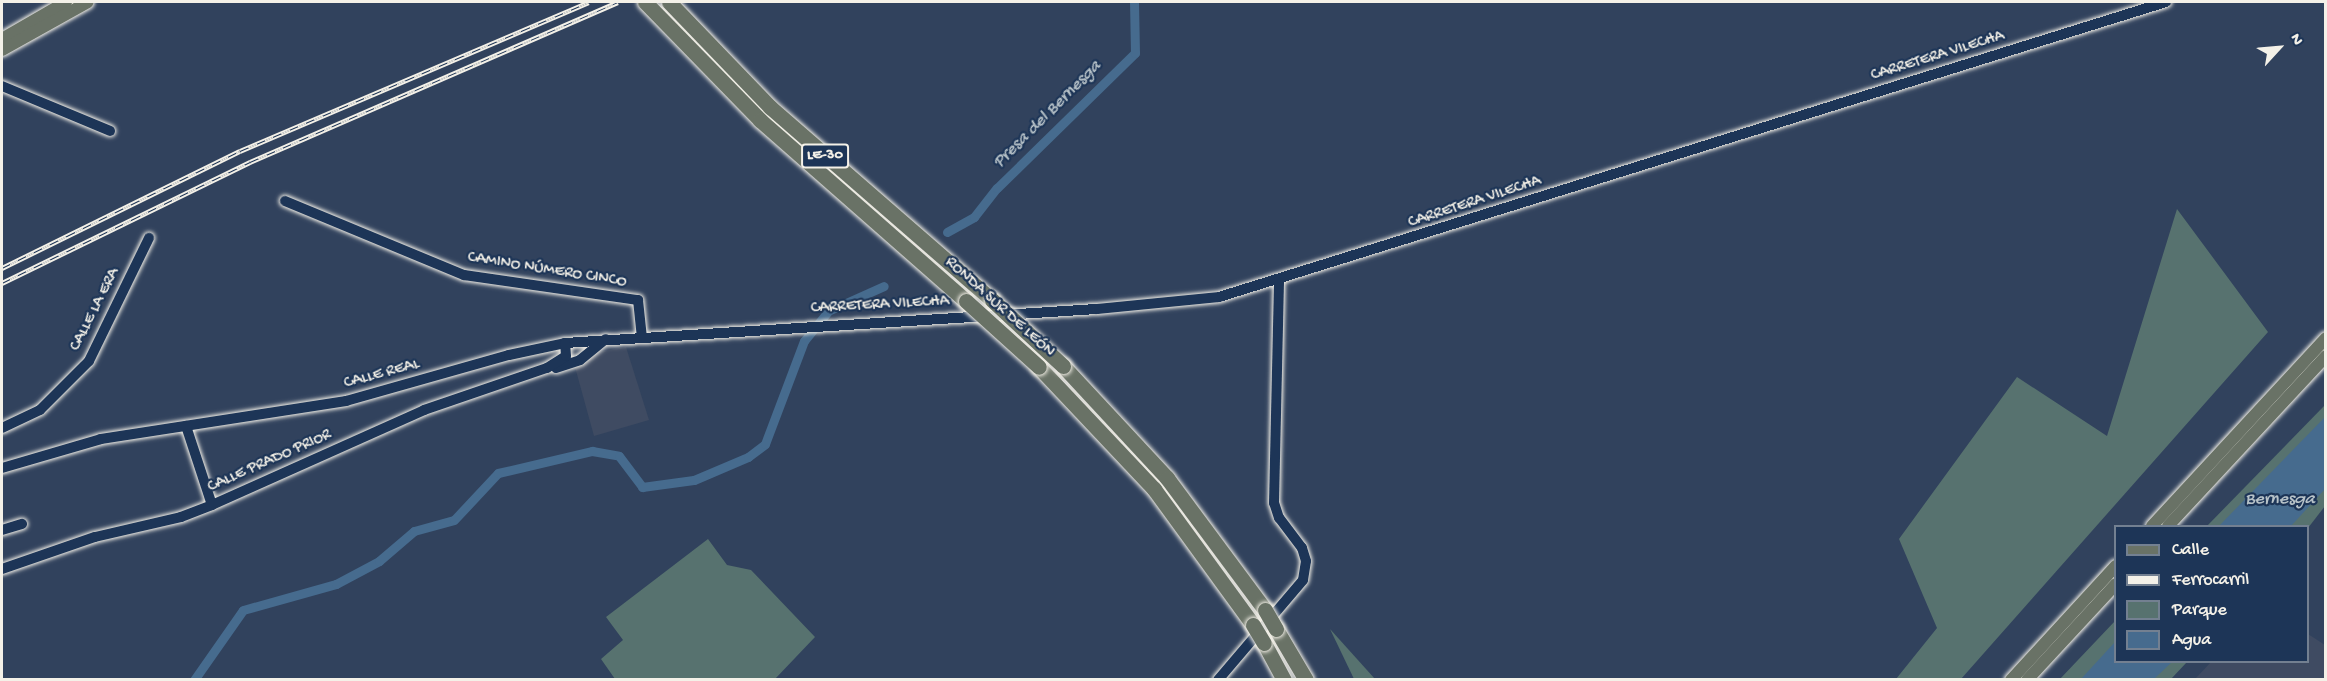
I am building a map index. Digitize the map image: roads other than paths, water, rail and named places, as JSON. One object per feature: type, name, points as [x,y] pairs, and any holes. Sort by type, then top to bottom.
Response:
[{"type":"highway","name":"RONDA SUR DE LEÓN","points":[[645,2],[759,120],[1039,367],[1154,489],[1253,625],[1284,680]]},
{"type":"highway","name":"RONDA SUR DE LEÓN","points":[[669,2],[770,107],[992,300],[1063,366],[1167,478],[1265,610],[1306,680]]},
{"type":"main road","points":[[2,39],[66,2]]},
{"type":"main road","points":[[2,50],[88,2]]},
{"type":"main road","points":[[2153,525],[2325,338]]},
{"type":"main road","points":[[2169,525],[2325,356]]},
{"type":"main road","points":[[2011,680],[2114,567]]},
{"type":"main road","points":[[2027,680],[2114,585]]},
{"type":"street","name":"CARRETERA VILECHA","points":[[773,328],[1181,303],[1279,280],[2166,2]]},
{"type":"street","points":[[2,86],[110,131]]},
{"type":"street","name":"CAMINO NÚMERO CINCO","points":[[285,201],[464,275],[638,300],[642,336]]},
{"type":"street","name":"CALLE LA ERA","points":[[2,428],[40,410],[89,361],[149,238]]},
{"type":"street","points":[[1218,680],[1303,580],[1305,571],[1302,548],[1279,518],[1274,503],[1279,280]]},
{"type":"street","name":"CALLE REAL","points":[[2,468],[101,439],[346,401],[509,355],[566,343],[773,328]]},
{"type":"street","name":"CALLE PRADO PRIOR","points":[[2,569],[95,537],[181,517],[424,410],[547,368],[580,360],[606,339]]},
{"type":"street","points":[[580,341],[580,360]]},
{"type":"street","name":"CALLE PRADO PRIOR","points":[[547,368],[563,359],[566,343]]},
{"type":"street","points":[[186,426],[212,505]]},
{"type":"street","points":[[2,530],[22,524]]},
{"type":"water","name":"Bernesga","points":[[2325,417],[2325,489],[2292,525],[2220,525]]},
{"type":"water","points":[[2114,643],[2114,663],[2171,663],[2154,679],[2081,679]]},
{"type":"waterway","name":"Presa del Bernesga","points":[[947,232],[974,217],[997,188],[1135,53],[1134,2]]},
{"type":"waterway","name":"Presa del Bernesga","points":[[194,680],[243,610],[336,584],[379,561],[414,531],[454,520],[498,473],[592,451],[619,456],[642,487],[694,480],[748,457],[765,444],[804,341],[828,311],[884,286]]},
{"type":"railway","points":[[2,268],[240,151],[589,2]]},
{"type":"railway","points":[[2,283],[250,162],[618,2]]}]
